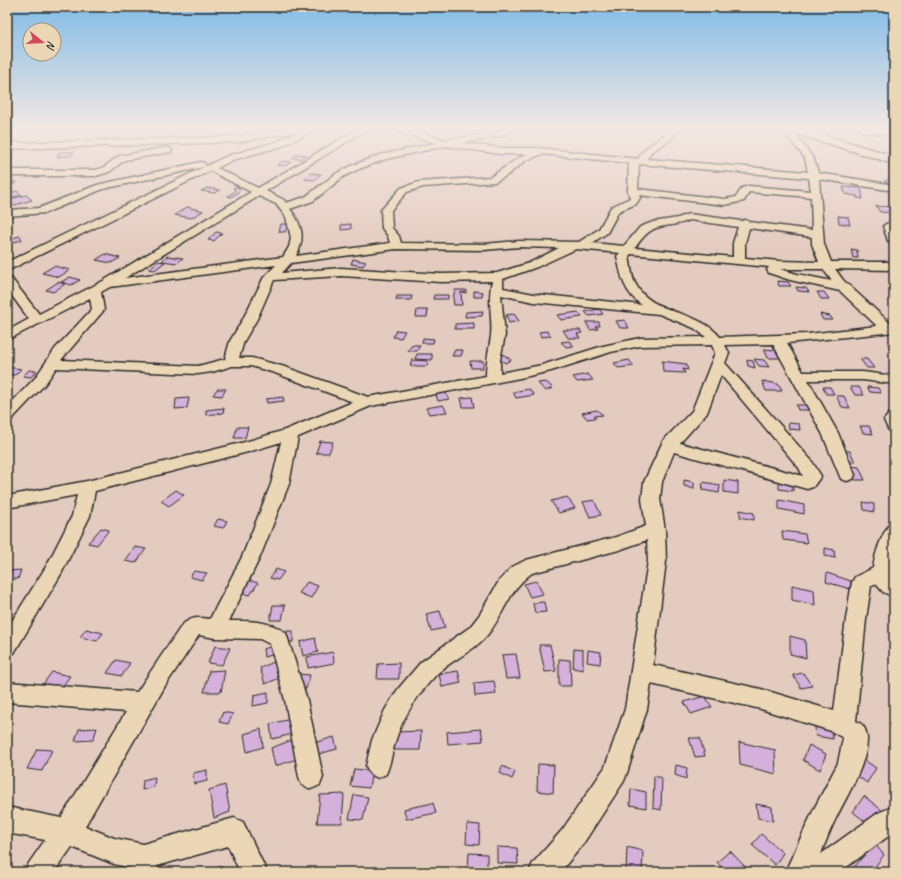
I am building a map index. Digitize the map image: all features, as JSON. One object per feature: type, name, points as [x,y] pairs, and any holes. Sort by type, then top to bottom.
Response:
[{"type":"street","points":[[7,173],[96,173],[107,169]]},
{"type":"street","points":[[7,213],[41,211],[100,187],[185,169]]},
{"type":"street","points":[[7,267],[208,169]]},
{"type":"street","points":[[212,169],[280,202],[291,217],[297,238],[295,246],[287,261],[270,277],[250,319],[237,341],[231,362]]},
{"type":"street","points":[[7,336],[101,287],[297,169]]},
{"type":"street","points":[[285,207],[309,199],[340,175],[352,169]]},
{"type":"street","points":[[396,246],[393,236],[387,228],[386,210],[404,190],[422,184],[492,180],[509,169]]},
{"type":"street","points":[[497,283],[578,245],[603,231],[615,209],[632,202],[635,198],[633,191],[637,169]]},
{"type":"street","points":[[746,169],[814,176],[894,188]]},
{"type":"street","points":[[813,169],[816,194],[818,244],[826,265],[834,278],[890,328]]},
{"type":"street","points":[[633,191],[725,202],[740,199],[745,190],[749,189],[816,194]]},
{"type":"street","points":[[661,311],[639,296],[629,284],[623,256],[644,229],[649,226],[681,221],[689,217],[745,223],[817,234]]},
{"type":"street","points":[[739,261],[739,243],[745,223]]},
{"type":"street","points":[[888,226],[892,239],[894,239]]},
{"type":"street","points":[[101,287],[396,246],[484,247],[519,244],[578,245],[759,263],[791,265],[894,266]]},
{"type":"street","points":[[759,263],[794,277],[845,288]]},
{"type":"street","points":[[270,277],[341,272],[497,283],[534,298],[661,311],[700,325],[718,342],[722,353],[699,414],[669,446],[653,482],[651,499],[656,530],[657,560],[636,709],[615,773],[572,838],[548,869]]},
{"type":"street","points":[[7,281],[36,320]]},
{"type":"street","points":[[493,379],[493,360],[498,335],[496,299],[497,283]]},
{"type":"street","points":[[7,416],[40,381],[52,364],[98,310],[101,287]]},
{"type":"street","points":[[7,502],[87,488],[248,447],[291,434],[367,402],[546,368],[630,343],[778,340],[808,338],[890,328]]},
{"type":"street","points":[[778,340],[830,433],[847,475]]},
{"type":"street","points":[[52,364],[198,370],[212,368],[231,362],[252,362],[280,370],[367,402]]},
{"type":"street","points":[[669,446],[807,483],[813,476],[805,464],[719,364]]},
{"type":"street","points":[[798,376],[863,376],[894,380]]},
{"type":"street","points":[[894,417],[892,420],[894,426]]},
{"type":"street","points":[[215,629],[251,557],[280,484],[291,434]]},
{"type":"street","points":[[7,647],[54,568],[81,516],[87,488]]},
{"type":"street","points":[[378,766],[385,736],[398,709],[413,688],[436,662],[459,648],[482,628],[510,581],[518,572],[526,567],[619,542],[656,530]]},
{"type":"street","points":[[894,531],[887,548],[882,573],[885,582],[894,589]]},
{"type":"street","points":[[844,725],[856,619],[862,582],[882,573]]},
{"type":"street","points":[[38,872],[66,832],[118,747],[157,679],[192,628],[200,626],[215,629],[255,630],[273,634],[279,639],[296,700],[311,777]]},
{"type":"street","points":[[641,672],[761,699],[828,719],[844,725],[855,732],[856,743],[848,768],[824,815],[806,859],[798,872]]},
{"type":"street","points":[[7,692],[143,703]]},
{"type":"street","points":[[818,872],[887,822],[894,819]]},
{"type":"street","points":[[7,820],[66,832],[114,851],[144,865],[234,831],[254,872]]},
{"type":"building","points":[[311,173],[321,174],[314,180],[304,179]]},
{"type":"building","points":[[9,177],[16,183],[7,185],[7,178]]},
{"type":"building","points":[[887,179],[894,180],[894,186],[884,182]]},
{"type":"building","points":[[238,187],[240,190],[237,193],[231,197],[228,196],[234,192],[235,190],[233,188]]},
{"type":"building","points":[[843,187],[861,188],[863,199],[857,198],[857,196],[845,194]]},
{"type":"building","points":[[207,188],[220,190],[215,193],[201,191]]},
{"type":"building","points":[[17,191],[22,195],[7,199],[7,194]]},
{"type":"building","points":[[26,195],[32,200],[9,207],[7,205],[7,200]]},
{"type":"building","points":[[876,206],[894,207],[894,213],[880,212]]},
{"type":"building","points":[[187,207],[203,211],[191,218],[175,215]]},
{"type":"building","points":[[838,216],[848,217],[850,225],[839,223]]},
{"type":"building","points":[[281,224],[288,224],[285,232],[279,232]]},
{"type":"building","points":[[351,224],[351,229],[341,230],[341,225]]},
{"type":"building","points":[[216,232],[222,233],[214,241],[208,240]]},
{"type":"building","points":[[20,236],[22,240],[11,243],[8,239]]},
{"type":"building","points":[[851,249],[857,250],[858,258],[853,258]]},
{"type":"building","points":[[105,254],[120,258],[111,263],[96,260]]},
{"type":"building","points":[[167,256],[183,258],[177,263],[162,261]]},
{"type":"building","points":[[353,259],[366,262],[363,266],[351,264]]},
{"type":"building","points":[[158,261],[165,262],[155,270],[149,269]]},
{"type":"building","points":[[54,266],[70,270],[59,277],[42,273]]},
{"type":"building","points":[[70,277],[80,280],[71,285],[61,282]]},
{"type":"building","points":[[777,281],[788,282],[791,286],[779,286]]},
{"type":"building","points":[[58,282],[65,284],[53,292],[46,290]]},
{"type":"building","points":[[796,287],[806,288],[809,292],[798,291]]},
{"type":"building","points":[[455,290],[466,290],[466,293],[461,292],[462,305],[454,305],[453,298]]},
{"type":"building","points":[[474,291],[483,292],[482,297],[474,297]]},
{"type":"building","points":[[817,292],[824,292],[829,299],[821,299]]},
{"type":"building","points":[[434,295],[448,295],[448,299],[433,299]]},
{"type":"building","points":[[397,296],[412,296],[411,300],[396,300]]},
{"type":"building","points":[[599,309],[603,314],[589,316],[585,312]]},
{"type":"building","points":[[417,310],[428,310],[427,317],[416,317]]},
{"type":"building","points":[[483,311],[482,316],[465,317],[466,312]]},
{"type":"building","points":[[578,312],[582,317],[561,320],[557,315]]},
{"type":"building","points":[[514,314],[519,321],[509,323],[506,315]]},
{"type":"building","points":[[820,314],[830,316],[833,320],[823,320]]},
{"type":"building","points":[[625,320],[629,328],[620,328],[616,321]]},
{"type":"building","points":[[586,322],[599,322],[600,326],[596,326],[598,329],[590,330]]},
{"type":"building","points":[[474,323],[474,329],[455,329],[455,324]]},
{"type":"building","points":[[396,330],[405,331],[401,338],[393,337]]},
{"type":"building","points":[[563,330],[580,330],[582,333],[577,334],[580,338],[568,338]]},
{"type":"building","points":[[547,331],[551,336],[541,337],[539,332]]},
{"type":"building","points":[[423,338],[434,339],[433,343],[422,343]]},
{"type":"building","points":[[569,341],[574,346],[566,347],[561,342]]},
{"type":"building","points":[[412,345],[420,345],[417,351],[408,351]]},
{"type":"building","points":[[764,349],[776,350],[782,358],[768,358]]},
{"type":"building","points":[[455,350],[463,350],[461,356],[452,356]]},
{"type":"building","points":[[417,354],[432,354],[432,360],[415,359]]},
{"type":"building","points":[[503,354],[511,360],[505,363],[498,358]]},
{"type":"building","points":[[754,359],[764,360],[769,367],[759,366]]},
{"type":"building","points":[[860,359],[867,359],[874,368],[867,368]]},
{"type":"building","points":[[412,360],[428,361],[427,366],[410,366]]},
{"type":"building","points":[[629,360],[634,366],[618,368],[614,363]]},
{"type":"building","points":[[747,360],[753,361],[755,368],[748,366]]},
{"type":"building","points":[[470,361],[483,361],[483,368],[471,368]]},
{"type":"building","points":[[662,361],[686,364],[688,370],[683,369],[685,373],[663,372]]},
{"type":"building","points":[[7,367],[21,369],[15,375],[7,374]]},
{"type":"building","points":[[29,370],[37,371],[31,377],[23,376]]},
{"type":"building","points":[[588,374],[593,380],[577,382],[573,377]]},
{"type":"building","points":[[762,381],[778,384],[782,391],[766,391]]},
{"type":"building","points":[[546,382],[553,388],[545,391],[538,383]]},
{"type":"building","points":[[823,387],[830,387],[834,394],[826,394]]},
{"type":"building","points":[[850,387],[859,387],[864,395],[855,395]]},
{"type":"building","points":[[867,387],[878,388],[881,393],[870,392]]},
{"type":"building","points":[[217,389],[226,389],[222,396],[213,395]]},
{"type":"building","points":[[529,389],[534,395],[516,398],[513,392]]},
{"type":"building","points":[[444,390],[449,399],[438,401],[435,392]]},
{"type":"building","points":[[836,396],[844,396],[850,408],[842,407]]},
{"type":"building","points":[[283,397],[284,401],[267,403],[266,399]]},
{"type":"building","points":[[472,397],[474,407],[463,407],[461,398]]},
{"type":"building","points":[[189,398],[187,408],[175,409],[176,399]]},
{"type":"building","points":[[443,405],[447,412],[429,414],[426,408]]},
{"type":"building","points":[[796,405],[809,405],[812,410],[798,410]]},
{"type":"building","points":[[224,408],[223,413],[206,415],[206,410]]},
{"type":"building","points":[[597,410],[603,415],[594,416],[596,418],[587,419],[582,413]]},
{"type":"building","points":[[788,423],[799,424],[800,430],[789,429]]},
{"type":"building","points":[[860,426],[869,426],[873,434],[863,433]]},
{"type":"building","points":[[237,427],[248,427],[245,438],[234,438]]},
{"type":"building","points":[[320,441],[333,442],[329,453],[316,453]]},
{"type":"building","points":[[840,451],[850,451],[855,462],[844,461]]},
{"type":"building","points":[[849,466],[859,467],[865,480],[855,480]]},
{"type":"building","points":[[684,480],[694,482],[694,489],[684,486]]},
{"type":"building","points":[[724,480],[738,482],[738,494],[724,492]]},
{"type":"building","points":[[779,481],[793,483],[793,491],[779,489]]},
{"type":"building","points":[[703,482],[720,485],[719,493],[702,490]]},
{"type":"building","points":[[176,490],[184,495],[169,506],[161,501]]},
{"type":"building","points":[[567,497],[575,508],[559,513],[551,501]]},
{"type":"building","points":[[594,500],[601,515],[590,517],[583,502]]},
{"type":"building","points":[[779,500],[804,505],[804,514],[779,509]]},
{"type":"building","points":[[863,502],[874,504],[874,512],[864,510]]},
{"type":"building","points":[[740,510],[754,513],[754,520],[740,517]]},
{"type":"building","points":[[218,519],[227,521],[223,528],[214,526]]},
{"type":"building","points":[[101,528],[109,530],[97,545],[88,543]]},
{"type":"building","points":[[782,531],[805,534],[807,543],[783,540]]},
{"type":"building","points":[[135,547],[146,549],[136,563],[125,561]]},
{"type":"building","points":[[825,548],[834,550],[835,558],[825,556]]},
{"type":"building","points":[[276,569],[284,572],[278,580],[270,578]]},
{"type":"building","points":[[21,570],[18,579],[7,579],[9,571]]},
{"type":"building","points":[[194,571],[207,573],[202,580],[190,577]]},
{"type":"building","points":[[827,573],[851,581],[850,589],[826,582]]},
{"type":"building","points":[[248,580],[258,583],[250,595],[240,593]]},
{"type":"building","points":[[536,581],[543,594],[530,597],[524,584]]},
{"type":"building","points":[[307,582],[318,586],[311,598],[299,593]]},
{"type":"building","points":[[792,585],[814,590],[815,605],[792,600]]},
{"type":"building","points":[[544,602],[546,612],[535,613],[533,603]]},
{"type":"building","points":[[273,605],[285,605],[282,620],[270,620]]},
{"type":"building","points":[[440,611],[445,628],[431,631],[426,614]]},
{"type":"building","points":[[86,629],[103,633],[97,641],[80,637]]},
{"type":"building","points":[[285,631],[293,631],[293,642],[284,642]]},
{"type":"building","points":[[790,636],[805,640],[806,658],[790,654]]},
{"type":"building","points":[[315,638],[318,652],[303,656],[300,642]]},
{"type":"building","points":[[539,645],[550,645],[556,671],[545,672]]},
{"type":"building","points":[[215,646],[230,648],[222,665],[208,663]]},
{"type":"building","points":[[274,646],[276,654],[264,657],[263,649]]},
{"type":"building","points":[[574,649],[583,650],[583,670],[573,668]]},
{"type":"building","points":[[588,650],[601,652],[600,664],[587,662]]},
{"type":"building","points":[[333,652],[334,663],[308,668],[307,657]]},
{"type":"building","points":[[516,654],[520,678],[506,679],[502,655]]},
{"type":"building","points":[[559,659],[570,660],[571,686],[559,686]]},
{"type":"building","points":[[116,660],[130,663],[122,676],[107,673]]},
{"type":"building","points":[[274,662],[280,678],[265,684],[260,668]]},
{"type":"building","points":[[399,663],[399,679],[377,679],[378,664]]},
{"type":"building","points":[[225,670],[221,692],[204,692],[209,671]]},
{"type":"building","points":[[458,671],[461,683],[442,687],[439,674]]},
{"type":"building","points":[[52,672],[70,676],[61,688],[43,684]]},
{"type":"building","points":[[803,673],[812,686],[801,688],[793,675]]},
{"type":"building","points":[[297,674],[310,675],[306,689],[293,688]]},
{"type":"building","points":[[494,681],[496,694],[475,696],[474,683]]},
{"type":"building","points":[[268,692],[268,703],[253,706],[254,695]]},
{"type":"building","points":[[705,696],[712,707],[691,714],[684,702]]},
{"type":"building","points":[[223,712],[233,714],[228,724],[219,722]]},
{"type":"building","points":[[295,718],[297,733],[272,739],[270,724]]},
{"type":"building","points":[[814,720],[831,723],[833,739],[816,736]]},
{"type":"building","points":[[97,728],[93,740],[75,741],[79,729]]},
{"type":"building","points":[[261,729],[263,747],[247,752],[244,734]]},
{"type":"building","points":[[481,729],[483,741],[448,744],[447,732]]},
{"type":"building","points":[[421,731],[420,750],[394,750],[395,732]]},
{"type":"building","points":[[334,737],[337,749],[312,756],[310,744]]},
{"type":"building","points":[[689,738],[700,738],[705,756],[695,757]]},
{"type":"building","points":[[292,740],[297,759],[275,766],[271,748]]},
{"type":"building","points":[[739,742],[775,750],[776,774],[740,765]]},
{"type":"building","points":[[809,745],[826,754],[820,770],[803,760]]},
{"type":"building","points":[[37,749],[52,750],[42,771],[27,769]]},
{"type":"building","points":[[860,757],[876,768],[867,783],[852,772]]},
{"type":"building","points":[[538,764],[554,765],[553,793],[537,791]]},
{"type":"building","points":[[676,765],[687,768],[686,779],[675,775]]},
{"type":"building","points":[[502,766],[515,772],[512,779],[500,773]]},
{"type":"building","points":[[354,769],[372,771],[369,788],[350,786]]},
{"type":"building","points":[[207,770],[207,781],[194,784],[193,773]]},
{"type":"building","points":[[654,776],[662,778],[661,810],[653,808]]},
{"type":"building","points":[[155,777],[154,787],[142,790],[143,780]]},
{"type":"building","points":[[225,785],[230,812],[214,818],[209,790]]},
{"type":"building","points":[[631,789],[646,792],[646,808],[630,805]]},
{"type":"building","points":[[344,794],[342,823],[317,823],[320,795]]},
{"type":"building","points":[[354,795],[368,797],[363,820],[349,819]]},
{"type":"building","points":[[864,796],[883,811],[872,827],[853,812]]},
{"type":"building","points":[[433,803],[436,813],[406,819],[404,809]]},
{"type":"building","points":[[756,804],[772,807],[773,821],[758,818]]},
{"type":"building","points":[[467,824],[480,825],[479,845],[466,844]]},
{"type":"building","points":[[761,834],[783,853],[775,865],[752,845]]},
{"type":"building","points":[[874,843],[884,855],[871,872],[851,871]]},
{"type":"building","points":[[497,847],[517,848],[518,864],[497,863]]},
{"type":"building","points":[[627,847],[643,851],[642,872],[626,872]]},
{"type":"building","points":[[730,851],[750,872],[726,872],[717,862]]},
{"type":"building","points":[[469,853],[487,854],[487,869],[468,868]]},
{"type":"building","points":[[221,865],[225,872],[211,872]]}]
